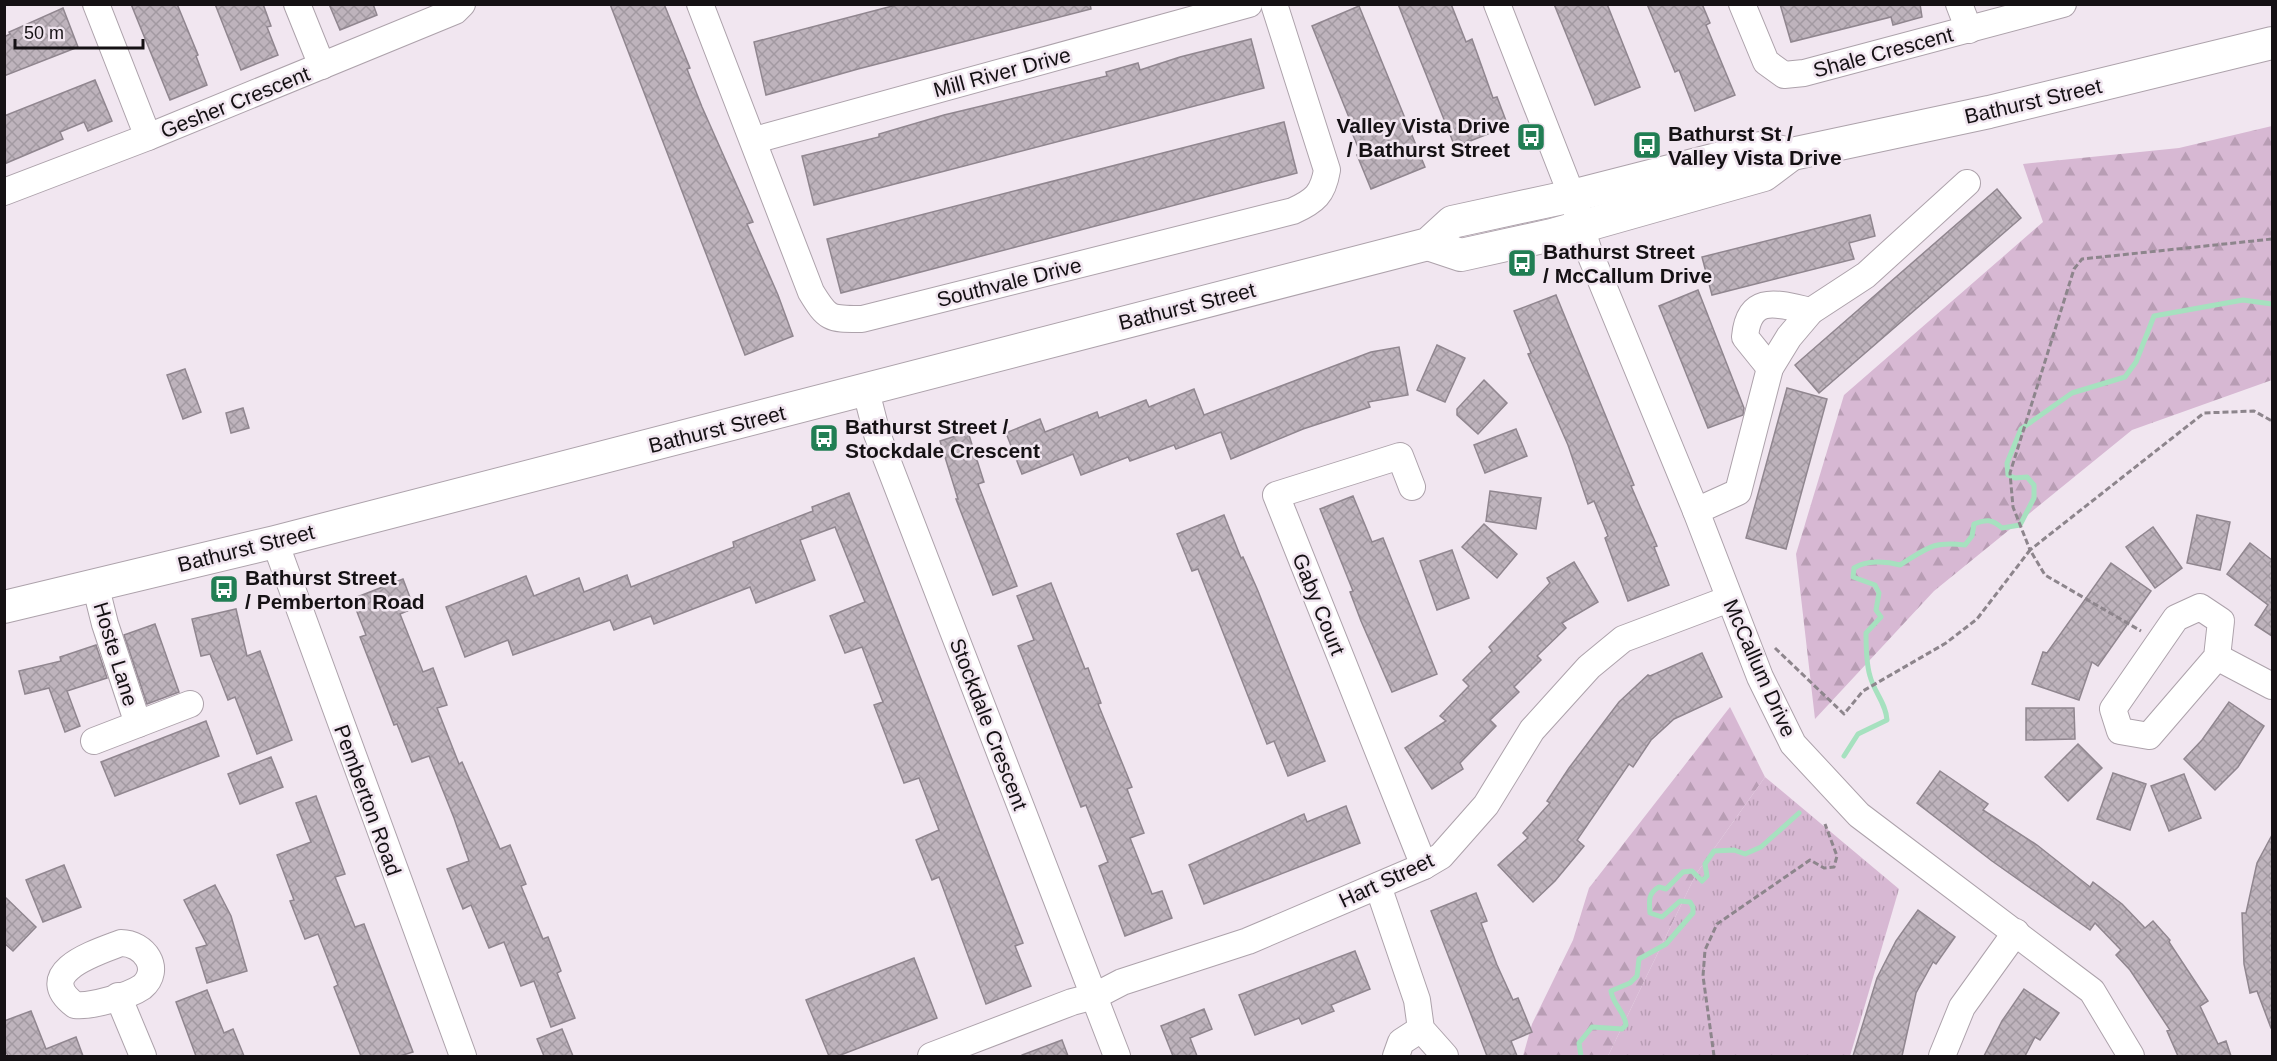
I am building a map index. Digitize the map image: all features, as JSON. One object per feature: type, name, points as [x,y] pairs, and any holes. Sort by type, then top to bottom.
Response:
[{"type":"main road","name":"Bathurst Street","points":[[4,608],[275,542],[866,391],[1428,244],[1452,222],[1572,196],[1760,148],[1792,154],[2034,101],[2272,43]]},
{"type":"main road","name":"Bathurst Street","points":[[1428,244],[1461,255],[1581,227],[1764,175],[1792,154]]},
{"type":"street","points":[[96,4],[148,137]]},
{"type":"street","points":[[297,4],[322,66]]},
{"type":"street","name":"Gesher Crescent","points":[[4,192],[148,137],[322,66],[455,11],[462,4]]},
{"type":"street","name":"Southvale Drive","points":[[700,4],[755,140],[811,292],[821,308],[833,319],[862,319],[1293,211],[1314,201],[1324,188],[1327,170],[1274,4]]},
{"type":"street","name":"Mill River Drive","points":[[755,140],[1249,4]]},
{"type":"street","name":"McCallum Drive","points":[[1497,4],[1572,196],[1581,227],[1696,511],[1760,677],[1793,744],[1815,771],[1868,822],[2092,991],[2131,1056]]},
{"type":"street","name":"Shale Crescent","points":[[1742,4],[1766,62],[1784,75],[1804,73],[2063,4]]},
{"type":"street","points":[[1959,4],[1969,30]]},
{"type":"street","points":[[1696,511],[1738,492],[1770,368],[1789,337],[1811,311],[1866,275],[1967,183]]},
{"type":"street","points":[[1770,368],[1745,338],[1746,319],[1759,306],[1776,303],[1811,311]]},
{"type":"street","name":"Stockdale Crescent","points":[[866,391],[877,434],[1117,1056]]},
{"type":"street","name":"Gaby Court","points":[[1412,487],[1400,456],[1276,495],[1424,866]]},
{"type":"street","name":"Pemberton Road","points":[[275,542],[463,1056]]},
{"type":"street","name":"Hoste Lane","points":[[95,584],[105,624],[138,724]]},
{"type":"street","name":"Hart Street","points":[[931,1056],[1072,1002],[1095,996],[1122,982],[1248,941],[1424,866],[1440,856],[1486,805],[1532,730],[1589,667],[1623,639],[1729,599]]},
{"type":"street","points":[[2200,607],[2221,621],[2217,657],[2149,736],[2120,731],[2113,709],[2176,618],[2200,607]]},
{"type":"street","points":[[2217,657],[2272,686]]},
{"type":"street","points":[[94,741],[190,704]]},
{"type":"street","points":[[1378,886],[1417,1000],[1420,1029],[1445,1056]]},
{"type":"street","points":[[1942,1056],[1962,1007],[2016,932]]},
{"type":"street","points":[[118,996],[143,1056]]},
{"type":"street","points":[[1396,1056],[1401,1042],[1420,1029]]},
{"type":"path","points":[[2159,642],[2046,575],[2030,550],[2013,507],[2010,473],[2074,269],[2082,259],[2272,239]]},
{"type":"path","points":[[1775,648],[1844,714],[1863,691],[1946,643],[1977,619],[2030,550],[2204,413],[2254,411],[2272,421]]},
{"type":"path","points":[[1714,1056],[1703,976],[1705,950],[1717,924],[1810,860],[1824,868],[1834,867],[1837,856],[1825,824]]},
{"type":"green space","points":[[2272,126],[2272,380],[2132,430],[1934,591],[1815,719],[1796,554],[1844,395],[2043,222],[2023,164],[2179,148]]},
{"type":"green space","points":[[1730,707],[1765,777],[1696,874],[1608,1056],[1523,1056],[1532,1024],[1573,940],[1589,888]]},
{"type":"green space","points":[[1765,777],[1899,889],[1850,1056],[1608,1056],[1696,874]]},
{"type":"building","points":[[131,4],[177,4],[198,55],[196,56],[207,85],[170,100]]},
{"type":"building","points":[[215,4],[263,4],[271,26],[267,27],[278,55],[241,70]]},
{"type":"building","points":[[329,4],[373,4],[377,15],[340,30]]},
{"type":"building","points":[[610,4],[664,4],[690,68],[687,69],[702,107],[753,222],[747,224],[793,336],[745,355]]},
{"type":"building","points":[[900,4],[1090,4],[1091,9],[766,95],[754,42]]},
{"type":"building","points":[[1398,4],[1451,4],[1466,42],[1472,39],[1493,98],[1497,97],[1508,126],[1455,147]]},
{"type":"building","points":[[1554,4],[1607,4],[1640,87],[1595,105]]},
{"type":"building","points":[[1647,4],[1702,4],[1710,23],[1706,25],[1735,95],[1695,111],[1679,70],[1675,72]]},
{"type":"building","points":[[1780,4],[1920,4],[1922,17],[1893,25],[1891,17],[1791,42]]},
{"type":"building","points":[[1359,6],[1425,167],[1371,189],[1357,155],[1361,154],[1347,121],[1350,120],[1312,26]]},
{"type":"building","points":[[63,8],[78,47],[4,76],[4,37],[10,34],[9,32]]},
{"type":"building","points":[[1251,39],[1264,88],[814,205],[802,156],[879,137],[879,134],[944,115],[1107,76],[1106,72],[1138,63],[1140,70]]},
{"type":"building","points":[[95,80],[112,121],[88,131],[84,122],[60,132],[63,139],[4,164],[4,116]]},
{"type":"building","points":[[1284,122],[1297,173],[841,293],[827,239]]},
{"type":"building","points":[[1997,189],[2021,218],[1819,393],[1795,365]]},
{"type":"building","points":[[1870,215],[1875,236],[1849,243],[1854,259],[1712,295],[1702,257]]},
{"type":"building","points":[[1698,290],[1744,408],[1743,415],[1708,428],[1659,306]]},
{"type":"building","points":[[1556,295],[1634,485],[1631,486],[1657,546],[1654,547],[1669,585],[1628,601],[1605,538],[1608,536],[1594,501],[1588,504],[1568,445],[1528,354],[1531,353],[1514,311]]},
{"type":"building","points":[[1437,345],[1465,358],[1445,402],[1417,390]]},
{"type":"building","points":[[1399,347],[1408,395],[1368,402],[1370,407],[1303,429],[1231,459],[1221,432],[1176,449],[1174,445],[1130,461],[1128,457],[1081,475],[1073,454],[1022,474],[1006,433],[1040,419],[1045,432],[1097,412],[1099,418],[1146,400],[1149,407],[1194,389],[1204,415],[1371,352]]},
{"type":"building","points":[[185,369],[201,412],[183,419],[167,375]]},
{"type":"building","points":[[1484,380],[1507,403],[1478,434],[1457,415],[1457,409]]},
{"type":"building","points":[[1787,388],[1827,399],[1786,549],[1746,538]]},
{"type":"building","points":[[243,408],[249,428],[231,433],[226,413]]},
{"type":"building","points":[[1516,429],[1527,456],[1485,473],[1474,445]]},
{"type":"building","points":[[968,432],[984,482],[978,484],[1017,586],[993,595],[956,499],[958,499],[940,441]]},
{"type":"building","points":[[1490,491],[1541,498],[1536,529],[1486,521]]},
{"type":"building","points":[[849,493],[1023,943],[1015,946],[1031,986],[986,1004],[939,877],[932,880],[916,840],[939,830],[919,778],[904,783],[874,705],[883,702],[862,647],[845,653],[830,616],[865,602],[835,527],[800,540],[815,580],[756,603],[750,587],[654,624],[651,616],[614,630],[610,620],[513,655],[508,640],[465,657],[446,607],[526,576],[534,596],[579,578],[584,592],[627,575],[631,587],[734,547],[733,542],[813,511],[812,507]]},
{"type":"building","points":[[1353,496],[1372,542],[1383,538],[1437,674],[1392,692],[1361,621],[1350,592],[1353,591],[1320,509]]},
{"type":"building","points":[[1224,515],[1241,558],[1243,557],[1258,591],[1325,761],[1288,776],[1274,741],[1267,744],[1198,569],[1192,571],[1177,534]]},
{"type":"building","points":[[2197,515],[2230,522],[2220,570],[2187,563]]},
{"type":"building","points":[[1484,524],[1517,554],[1497,578],[1462,547]]},
{"type":"building","points":[[2153,527],[2182,568],[2155,588],[2126,547]]},
{"type":"building","points":[[2250,543],[2272,560],[2272,636],[2255,625],[2268,605],[2227,574]]},
{"type":"building","points":[[1452,550],[1469,598],[1437,610],[1420,561]]},
{"type":"building","points":[[1574,562],[1598,602],[1562,623],[1566,628],[1537,656],[1541,660],[1514,687],[1519,692],[1490,720],[1496,726],[1460,763],[1463,769],[1432,789],[1405,748],[1446,721],[1440,716],[1469,686],[1463,680],[1492,651],[1489,647],[1550,583],[1547,578]]},
{"type":"building","points":[[2111,563],[2151,591],[2098,666],[2092,662],[2079,700],[2032,684],[2043,652],[2047,653]]},
{"type":"building","points":[[403,579],[414,608],[400,614],[423,672],[433,668],[447,705],[437,708],[459,764],[462,762],[500,849],[510,845],[526,884],[521,886],[543,939],[548,937],[561,971],[557,973],[575,1018],[551,1027],[534,981],[521,986],[504,942],[489,948],[471,905],[463,909],[447,869],[469,861],[454,818],[429,756],[412,762],[397,724],[394,725],[360,637],[366,635],[352,599]]},
{"type":"building","points":[[1051,583],[1085,669],[1088,668],[1101,703],[1098,704],[1132,787],[1127,789],[1144,833],[1130,838],[1152,894],[1162,891],[1172,918],[1125,936],[1099,866],[1108,862],[1086,805],[1081,807],[1018,646],[1034,640],[1017,596]]},
{"type":"building","points":[[236,609],[247,656],[260,651],[292,740],[257,754],[235,697],[228,700],[210,654],[201,656],[192,619]]},
{"type":"building","points":[[155,624],[179,692],[147,704],[124,635]]},
{"type":"building","points":[[96,645],[107,678],[67,691],[80,726],[65,732],[49,688],[25,694],[19,671],[61,661],[60,657]]},
{"type":"building","points":[[1702,653],[1722,697],[1674,719],[1651,740],[1633,767],[1629,764],[1577,840],[1584,846],[1555,881],[1533,902],[1498,865],[1528,838],[1523,833],[1550,803],[1547,801],[1569,768],[1619,702],[1648,675]]},
{"type":"building","points":[[2229,702],[2264,726],[2238,767],[2215,790],[2184,759],[2202,740]]},
{"type":"building","points":[[2026,708],[2074,708],[2075,739],[2026,740]]},
{"type":"building","points":[[206,721],[219,756],[115,796],[101,762]]},
{"type":"building","points":[[2078,744],[2102,768],[2068,801],[2045,777]]},
{"type":"building","points":[[271,757],[283,787],[240,804],[228,774]]},
{"type":"building","points":[[1940,771],[1988,804],[1983,810],[2037,845],[2090,887],[2093,882],[2122,904],[2145,928],[2153,921],[2170,940],[2169,942],[2208,1001],[2200,1006],[2218,1044],[2226,1041],[2231,1056],[2178,1056],[2167,1031],[2170,1030],[2130,970],[2116,955],[2121,950],[2095,923],[2090,930],[1992,861],[1917,803]]},
{"type":"building","points":[[2113,773],[2146,784],[2130,830],[2097,819]]},
{"type":"building","points":[[2184,774],[2201,818],[2169,831],[2151,786]]},
{"type":"building","points":[[316,796],[345,874],[335,877],[355,927],[364,924],[413,1052],[400,1056],[361,1056],[334,987],[338,985],[318,934],[305,939],[290,901],[294,900],[277,855],[311,842],[296,803]]},
{"type":"building","points":[[1346,806],[1360,843],[1204,904],[1189,865],[1304,814],[1307,822]]},
{"type":"building","points":[[2272,835],[2271,1028],[2257,991],[2250,993],[2244,964],[2242,913],[2246,913],[2257,863]]},
{"type":"building","points":[[64,865],[81,907],[43,922],[26,880]]},
{"type":"building","points":[[215,885],[231,916],[247,971],[207,983],[196,948],[207,945],[184,900]]},
{"type":"building","points":[[1476,893],[1487,921],[1481,923],[1497,965],[1513,1000],[1518,998],[1532,1032],[1511,1041],[1517,1056],[1487,1056],[1431,911]]},
{"type":"building","points":[[4,896],[36,927],[13,951],[4,943]]},
{"type":"building","points":[[1918,910],[1955,937],[1936,964],[1933,962],[1916,993],[1902,1056],[1853,1056],[1877,978],[1896,941]]},
{"type":"building","points":[[1355,951],[1370,989],[1331,1005],[1334,1011],[1302,1024],[1299,1018],[1255,1035],[1239,995]]},
{"type":"building","points":[[914,958],[937,1018],[838,1056],[829,1056],[806,1000]]},
{"type":"building","points":[[2024,989],[2059,1013],[2040,1040],[2035,1037],[2025,1056],[1984,1056],[2002,1021]]},
{"type":"building","points":[[207,990],[224,1033],[233,1029],[244,1056],[196,1056],[176,1002]]},
{"type":"building","points":[[1204,1009],[1212,1029],[1190,1038],[1197,1056],[1173,1056],[1161,1026]]},
{"type":"building","points":[[31,1011],[46,1049],[76,1037],[83,1056],[8,1056],[4,1048],[4,1021]]},
{"type":"building","points":[[562,1029],[573,1056],[544,1056],[537,1039]]},
{"type":"building","points":[[1062,1040],[1068,1056],[1022,1056],[1022,1055]]},
{"type":"waterway","points":[[1844,756],[1858,734],[1887,720],[1870,676],[1867,655],[1866,633],[1881,617],[1876,610],[1879,593],[1875,585],[1853,577],[1854,568],[1877,562],[1900,565],[1937,545],[1965,545],[1972,536],[1974,524],[1982,521],[1992,521],[2002,528],[2020,525],[2034,498],[2034,485],[2027,477],[2015,478],[2008,475],[2007,463],[2021,429],[2072,393],[2125,377],[2136,362],[2154,316],[2243,300],[2272,304]]},
{"type":"waterway","points":[[1581,1056],[1579,1043],[1592,1027],[1622,1029],[1626,1025],[1624,1016],[1611,991],[1630,983],[1637,976],[1639,959],[1666,944],[1693,913],[1690,902],[1680,901],[1662,917],[1650,913],[1653,892],[1659,887],[1666,889],[1683,872],[1692,871],[1702,881],[1707,876],[1705,864],[1714,851],[1734,850],[1745,854],[1761,847],[1799,813]]},
{"type":"place","name":"Valley Vista Drive / Bathurst Street","points":[[1531,137]]},
{"type":"place","name":"Bathurst St / Valley Vista Drive","points":[[1647,145]]},
{"type":"place","name":"Bathurst Street / McCallum Drive","points":[[1522,263]]},
{"type":"place","name":"Bathurst Street / Stockdale Crescent","points":[[824,438]]},
{"type":"place","name":"Bathurst Street / Pemberton Road","points":[[224,589]]}]
